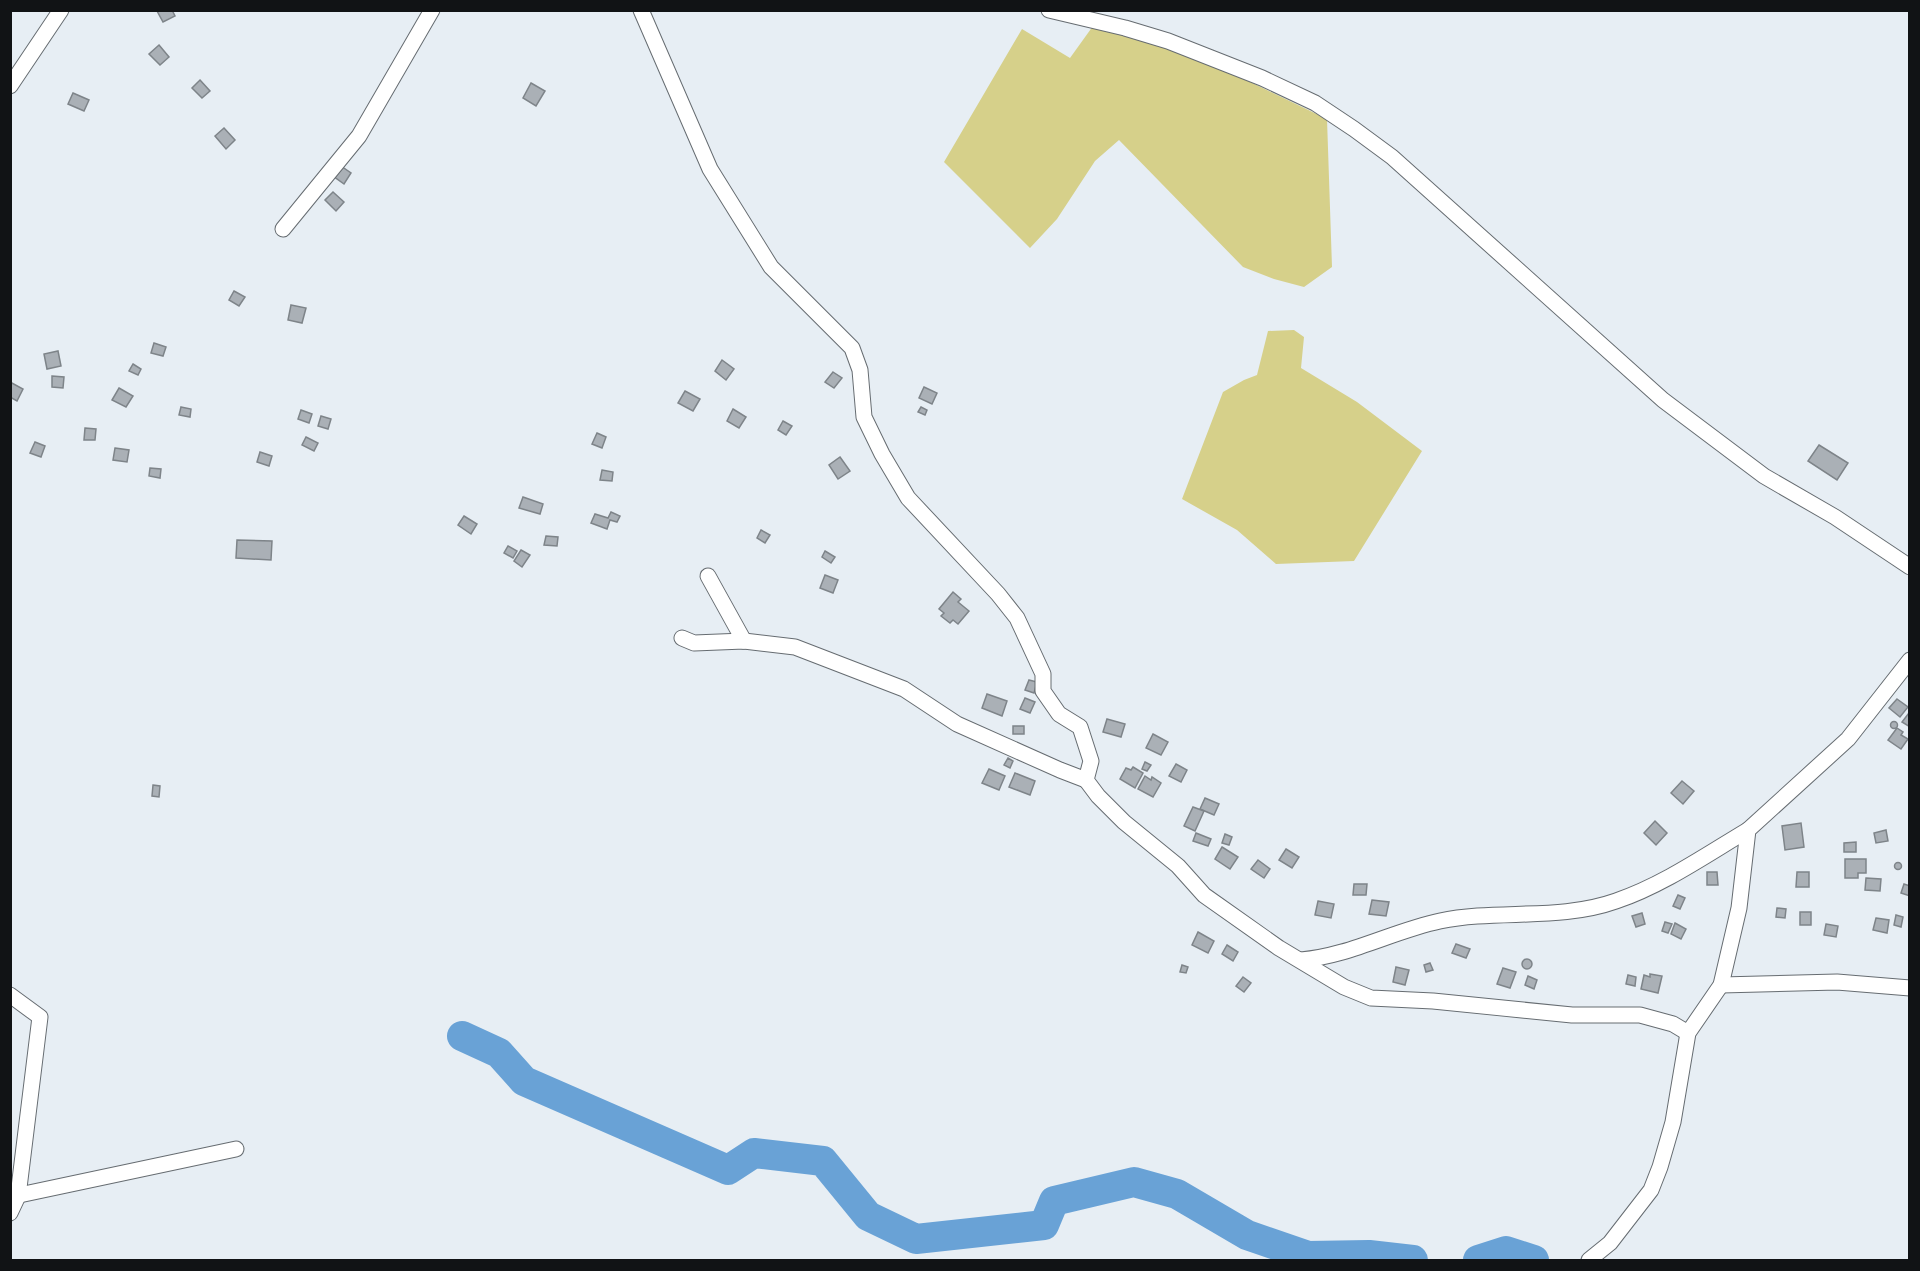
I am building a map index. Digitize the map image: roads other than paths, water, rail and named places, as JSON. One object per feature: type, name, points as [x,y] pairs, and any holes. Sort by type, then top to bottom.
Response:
[{"type":"street","points":[[10,86],[61,10]]},
{"type":"street","points":[[283,229],[359,136],[432,10]]},
{"type":"street","points":[[641,10],[710,169],[771,267],[852,348],[860,370],[864,417],[882,454],[908,498],[998,594],[1017,618],[1043,674],[1043,691],[1059,714],[1080,727],[1091,761],[1086,780]]},
{"type":"street","points":[[1049,10],[1125,28],[1198,52],[1304,98],[1354,129],[1392,158],[1663,400],[1702,431],[1764,476],[1835,516],[1910,567]]},
{"type":"street","points":[[708,576],[744,640]]},
{"type":"street","points":[[682,638],[694,642],[744,640],[795,647],[904,689],[957,724],[1086,780],[1098,796],[1124,822],[1178,866],[1204,895],[1263,937],[1344,987],[1371,998],[1434,1001],[1572,1015],[1640,1015],[1673,1024],[1688,1033]]},
{"type":"street","points":[[1301,960],[1323,958],[1441,921],[1562,911],[1616,902],[1668,877],[1748,830],[1848,739],[1910,660]]},
{"type":"street","points":[[1590,1260],[1610,1243],[1651,1190],[1660,1167],[1673,1122],[1688,1033],[1721,985],[1739,908],[1748,830]]},
{"type":"street","points":[[1721,985],[1837,982],[1910,988]]},
{"type":"street","points":[[10,995],[40,1017],[10,1213]]},
{"type":"street","points":[[14,1197],[236,1149]]},
{"type":"waterway","points":[[462,1036],[499,1053],[524,1081],[728,1170],[754,1153],[823,1161],[868,1216],[916,1239],[1044,1225],[1054,1201],[1134,1182],[1177,1194],[1247,1235],[1308,1256],[1369,1255],[1413,1260]]},
{"type":"waterway","points":[[1478,1260],[1506,1251],[1534,1260]]}]
